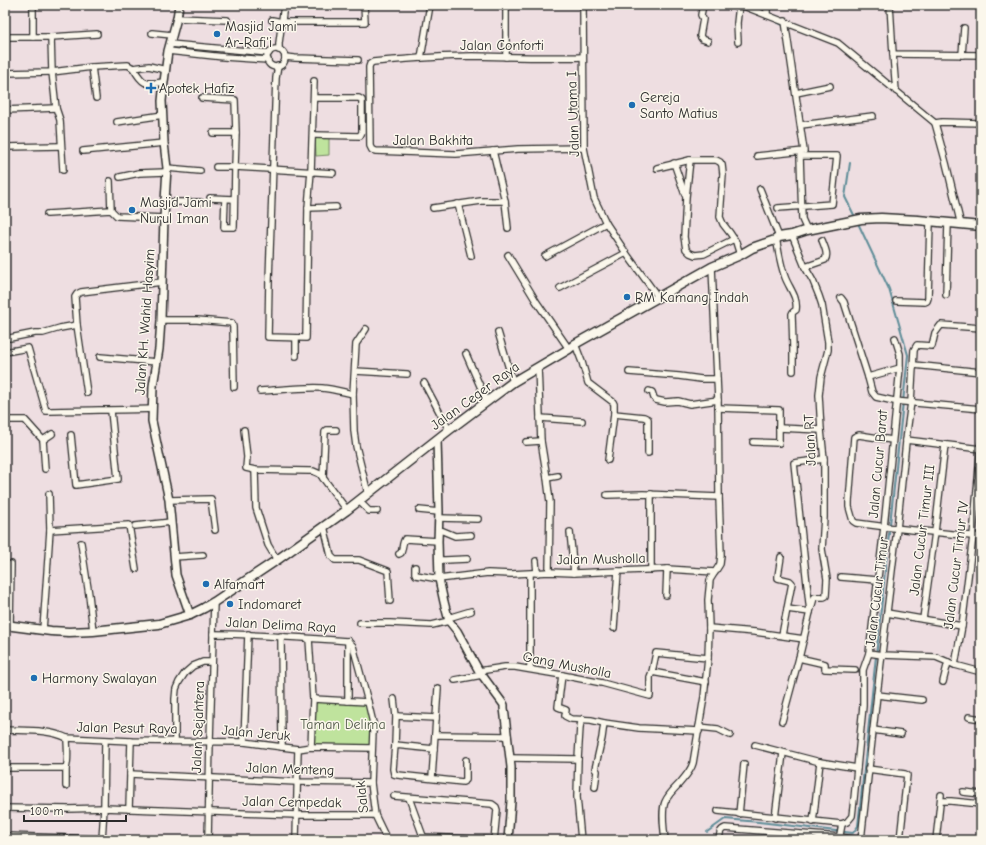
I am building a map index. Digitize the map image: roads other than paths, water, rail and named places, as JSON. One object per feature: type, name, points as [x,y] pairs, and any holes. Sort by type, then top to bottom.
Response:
[{"type":"main road","name":"Jalan Ceger Raya","points":[[8,625],[68,632],[93,631],[159,624],[190,615],[204,608],[277,560],[347,510],[513,382],[712,267],[752,248],[777,238],[807,230],[861,219],[881,218],[981,226]]},
{"type":"street","points":[[33,5],[34,36]]},
{"type":"street","name":"Jalan KH. Wahid Hasyim","points":[[179,5],[168,51],[162,101],[166,170],[165,202],[161,320],[153,386],[152,409],[154,429],[168,500],[176,575],[190,615]]},
{"type":"street","points":[[277,50],[284,5]]},
{"type":"street","points":[[272,20],[282,22],[365,22],[364,5]]},
{"type":"street","points":[[421,58],[430,5]]},
{"type":"street","points":[[506,5],[506,57]]},
{"type":"street","name":"Jalan Utama I","points":[[583,5],[584,148],[594,198],[606,223],[658,298]]},
{"type":"street","points":[[703,5],[701,15],[703,19],[700,36],[702,39],[708,41]]},
{"type":"street","points":[[738,42],[737,23],[740,5],[765,14],[785,25],[838,43],[935,123],[962,225]]},
{"type":"street","points":[[765,14],[767,5]]},
{"type":"street","points":[[890,5],[896,91]]},
{"type":"street","points":[[177,18],[227,20]]},
{"type":"street","points":[[757,156],[804,151],[803,125],[796,93],[785,25]]},
{"type":"street","points":[[962,55],[964,28]]},
{"type":"street","points":[[152,33],[172,35]]},
{"type":"street","points":[[5,37],[97,34]]},
{"type":"street","points":[[51,36],[52,72],[56,108],[60,120],[63,170]]},
{"type":"street","points":[[170,44],[269,54]]},
{"type":"street","points":[[224,57],[225,50]]},
{"type":"street","points":[[168,51],[268,60],[276,66],[282,64],[285,59],[283,52],[277,50],[271,51],[268,60]]},
{"type":"street","points":[[893,54],[981,55]]},
{"type":"street","name":"Jalan Conforti","points":[[373,62],[471,56],[583,57]]},
{"type":"street","points":[[285,59],[358,60]]},
{"type":"street","name":"Jalan Bakhita","points":[[373,62],[369,67],[370,146],[372,150],[456,154],[493,150],[584,148]]},
{"type":"street","points":[[5,73],[52,72],[92,67],[128,65],[133,68],[140,80],[148,84],[164,82]]},
{"type":"street","points":[[133,68],[148,66],[166,70]]},
{"type":"street","points":[[276,66],[268,337],[306,338],[308,208],[311,171],[314,81]]},
{"type":"street","points":[[92,67],[96,98]]},
{"type":"street","points":[[796,93],[830,86]]},
{"type":"street","points":[[202,98],[235,100],[236,133],[234,227],[224,227],[225,198]]},
{"type":"street","points":[[312,135],[360,136],[362,132],[362,99],[314,98]]},
{"type":"street","points":[[5,110],[56,108]]},
{"type":"street","points":[[117,122],[163,115]]},
{"type":"street","points":[[803,125],[873,116]]},
{"type":"street","points":[[935,123],[981,123]]},
{"type":"street","points":[[213,133],[236,133]]},
{"type":"street","points":[[83,151],[164,143]]},
{"type":"street","points":[[5,147],[61,146]]},
{"type":"street","points":[[493,150],[505,201],[508,228]]},
{"type":"street","points":[[778,208],[801,207],[832,204],[837,156],[800,156],[801,207],[802,219],[807,230]]},
{"type":"street","points":[[690,160],[686,197],[684,244],[686,249],[695,255],[704,254],[734,239]]},
{"type":"street","points":[[657,168],[690,160],[716,160],[720,162],[722,165],[723,174],[720,217],[723,224],[736,242],[740,254]]},
{"type":"street","points":[[674,163],[686,197]]},
{"type":"street","points":[[216,167],[333,173]]},
{"type":"street","points":[[120,177],[166,170],[200,171]]},
{"type":"street","points":[[110,181],[111,210],[117,216],[164,218]]},
{"type":"street","points":[[760,189],[777,238],[786,280],[792,289],[796,304],[796,310],[792,314],[794,371]]},
{"type":"street","points":[[210,198],[234,199]]},
{"type":"street","points":[[433,208],[481,201],[505,201]]},
{"type":"street","points":[[165,202],[200,202]]},
{"type":"street","points":[[458,204],[471,256]]},
{"type":"street","points":[[308,208],[336,207]]},
{"type":"street","points":[[48,214],[111,210]]},
{"type":"street","points":[[896,301],[925,302],[928,298],[930,222]]},
{"type":"street","points":[[545,256],[606,223]]},
{"type":"street","points":[[946,295],[948,223]]},
{"type":"street","name":"Jalan RT","points":[[782,721],[814,598],[824,598],[826,596],[827,579],[822,549],[824,517],[824,459],[819,395],[821,377],[828,350],[828,342],[822,305],[792,234]]},
{"type":"street","points":[[805,267],[827,258],[822,240]]},
{"type":"street","points":[[560,288],[626,253]]},
{"type":"street","points":[[508,255],[536,301],[582,362],[588,383],[614,404],[608,460]]},
{"type":"street","points":[[665,840],[663,812],[665,801],[692,767],[706,682],[709,628],[708,600],[710,580],[720,564],[721,555],[718,400],[712,267]]},
{"type":"street","points":[[87,393],[77,326],[75,297],[77,294],[94,290],[162,282]]},
{"type":"street","points":[[841,298],[844,302],[873,394],[876,397],[880,399],[981,409]]},
{"type":"street","points":[[161,320],[232,322],[234,387]]},
{"type":"street","name":"Jalan Cucur Timur","points":[[860,840],[887,613],[914,366],[914,350],[917,345],[932,346],[935,333],[941,325],[981,328]]},
{"type":"street","points":[[10,338],[77,326]]},
{"type":"street","points":[[366,329],[356,344],[353,394],[356,446],[368,494]]},
{"type":"street","points":[[498,332],[513,382]]},
{"type":"street","points":[[296,338],[296,356]]},
{"type":"street","name":"Jalan Cucur Barat","points":[[842,825],[852,816],[863,706],[863,670],[870,653],[877,580],[885,527],[892,440],[898,401],[900,368],[900,354],[895,338]]},
{"type":"street","points":[[5,352],[28,348],[46,411],[152,409]]},
{"type":"street","points":[[466,354],[487,402]]},
{"type":"street","points":[[100,357],[157,362]]},
{"type":"street","points":[[914,366],[981,372]]},
{"type":"street","name":"Jalan Musholla","points":[[538,367],[541,441],[550,502],[549,572],[650,570],[715,572]]},
{"type":"street","points":[[868,376],[900,368]]},
{"type":"street","points":[[355,371],[407,374]]},
{"type":"street","points":[[629,372],[701,379],[716,379]]},
{"type":"street","points":[[424,383],[449,430]]},
{"type":"street","points":[[260,391],[316,388],[336,390],[353,394]]},
{"type":"street","points":[[649,391],[652,392],[656,400],[664,402],[678,401],[690,404],[718,400]]},
{"type":"street","points":[[718,408],[779,410],[779,442],[753,442]]},
{"type":"street","points":[[71,435],[76,485],[118,479],[111,410]]},
{"type":"street","points":[[5,413],[6,423],[25,420],[42,440],[45,469]]},
{"type":"street","points":[[614,414],[644,417],[648,419],[648,453]]},
{"type":"street","points":[[540,418],[582,421]]},
{"type":"street","points":[[779,428],[821,430]]},
{"type":"street","points":[[244,430],[247,457],[246,468],[255,470],[317,472],[347,510]]},
{"type":"street","points":[[323,478],[325,432],[327,430],[336,430]]},
{"type":"street","points":[[42,440],[52,434]]},
{"type":"street","points":[[892,440],[859,435],[855,436],[853,440],[849,502],[852,519],[855,522],[895,529],[981,537]]},
{"type":"street","points":[[437,440],[440,588],[448,619],[457,631],[480,673],[504,706],[510,758],[511,786],[508,840]]},
{"type":"street","points":[[906,440],[981,449]]},
{"type":"street","points":[[526,442],[541,441]]},
{"type":"street","name":"Jalan Cucur Timur IV","points":[[955,665],[962,626],[973,536],[981,444]]},
{"type":"street","name":"Jalan Cucur Timur III","points":[[923,619],[945,445]]},
{"type":"street","points":[[787,609],[810,612],[794,463],[824,459]]},
{"type":"street","points":[[255,470],[256,508],[268,545],[277,560]]},
{"type":"street","points":[[547,478],[558,476]]},
{"type":"street","points":[[43,630],[50,530],[49,494]]},
{"type":"street","points":[[606,495],[651,494],[719,497]]},
{"type":"street","points":[[650,570],[651,494]]},
{"type":"street","points":[[168,500],[211,499],[215,530]]},
{"type":"street","points":[[359,501],[369,511],[377,511]]},
{"type":"street","points":[[419,510],[439,515],[478,519]]},
{"type":"street","points":[[134,526],[171,522]]},
{"type":"street","points":[[50,530],[129,524],[136,569]]},
{"type":"street","points":[[324,526],[333,559],[359,560],[388,571],[390,601]]},
{"type":"street","points":[[438,530],[455,536],[471,536]]},
{"type":"street","points":[[570,532],[574,572]]},
{"type":"street","points":[[399,554],[402,551],[406,538],[438,541]]},
{"type":"street","points":[[81,543],[93,631]]},
{"type":"street","points":[[174,557],[203,555]]},
{"type":"street","points":[[781,558],[778,578],[790,581],[792,584],[782,635]]},
{"type":"street","points":[[439,560],[467,559]]},
{"type":"street","points":[[536,561],[537,573]]},
{"type":"street","points":[[8,625],[11,564]]},
{"type":"street","points":[[415,567],[416,575],[439,579],[488,573],[530,574],[549,572]]},
{"type":"street","points":[[666,595],[667,570]]},
{"type":"street","points":[[614,628],[618,571]]},
{"type":"street","points":[[530,574],[530,669]]},
{"type":"street","points":[[841,577],[877,580]]},
{"type":"street","name":"Jalan Sejahtera","points":[[208,840],[214,602]]},
{"type":"street","points":[[204,608],[208,613],[213,615]]},
{"type":"street","points":[[360,623],[432,625],[472,611]]},
{"type":"street","points":[[887,613],[962,626]]},
{"type":"street","points":[[709,628],[782,635],[804,639]]},
{"type":"street","name":"Jalan Delima Raya","points":[[213,634],[248,634],[348,641]]},
{"type":"street","points":[[244,742],[248,634]]},
{"type":"street","points":[[282,636],[282,747]]},
{"type":"street","points":[[309,639],[313,700],[311,748]]},
{"type":"street","points":[[348,641],[348,701]]},
{"type":"street","name":"Salak","points":[[348,641],[353,646],[373,723],[371,783],[375,815],[387,840]]},
{"type":"street","points":[[706,682],[652,672],[656,653],[708,658]]},
{"type":"street","points":[[870,653],[936,657],[955,665],[981,672]]},
{"type":"street","points":[[799,658],[825,664],[826,669],[855,670]]},
{"type":"street","points":[[175,741],[175,699],[176,689],[179,682],[185,673],[193,666],[203,662],[212,662]]},
{"type":"street","points":[[944,682],[948,662]]},
{"type":"street","name":"Gang Musholla","points":[[455,680],[505,667],[515,667],[562,674],[650,696],[650,677],[652,672]]},
{"type":"street","points":[[562,674],[558,707],[566,710],[565,716],[571,719],[639,728],[718,729],[730,735]]},
{"type":"street","points":[[432,778],[438,688]]},
{"type":"street","points":[[877,695],[922,700]]},
{"type":"street","points":[[394,699],[396,716],[394,774],[459,782],[465,781],[466,760]]},
{"type":"street","points":[[313,700],[368,702]]},
{"type":"street","points":[[396,716],[436,718]]},
{"type":"street","points":[[969,717],[981,719]]},
{"type":"street","points":[[581,840],[577,797],[580,727],[583,720]]},
{"type":"street","points":[[595,787],[597,771],[595,769],[604,723]]},
{"type":"street","name":"Jalan Pesut Raya","points":[[5,730],[54,733],[67,738],[131,741],[210,741]]},
{"type":"street","points":[[873,730],[901,734]]},
{"type":"street","points":[[435,735],[508,736]]},
{"type":"street","points":[[66,786],[67,738]]},
{"type":"street","points":[[102,840],[106,740]]},
{"type":"street","points":[[129,809],[131,741]]},
{"type":"street","name":"Jalan Jeruk","points":[[210,741],[244,742],[298,748],[372,748]]},
{"type":"street","points":[[395,745],[434,749]]},
{"type":"street","points":[[755,745],[820,762],[857,768]]},
{"type":"street","points":[[296,840],[298,748]]},
{"type":"street","points":[[775,818],[783,753]]},
{"type":"street","points":[[510,758],[578,759]]},
{"type":"street","points":[[813,822],[820,762]]},
{"type":"street","points":[[739,814],[744,764]]},
{"type":"street","points":[[5,768],[66,768]]},
{"type":"street","points":[[868,769],[906,775],[900,840]]},
{"type":"street","name":"Jalan Menteng","points":[[130,774],[297,782],[371,783]]},
{"type":"street","points":[[963,792],[981,794]]},
{"type":"street","points":[[394,796],[492,804],[497,810],[494,840],[424,838],[409,798]]},
{"type":"street","points":[[936,840],[941,798],[951,801],[981,804]]},
{"type":"street","name":"Jalan Cempedak","points":[[5,808],[104,808],[297,815],[375,815]]},
{"type":"street","points":[[718,811],[842,825],[840,838]]},
{"type":"street","points":[[719,840],[720,831],[724,828],[860,840]]},
{"type":"street","points":[[5,836],[132,840]]},
{"type":"waterway","points":[[762,11],[763,5]]},
{"type":"waterway","points":[[775,21],[783,25]]},
{"type":"waterway","points":[[850,163],[845,197],[855,217]]},
{"type":"waterway","points":[[707,832],[725,819],[853,833],[858,826],[908,355],[889,289],[857,221]]},
{"type":"place","name":"Masjid Jami Ar-Rafi'i","points":[[217,34]]},
{"type":"place","name":"Apotek Hafiz","points":[[151,88]]},
{"type":"place","name":"Gereja Santo Matius","points":[[632,105]]},
{"type":"place","name":"Masjid Jami Nurul Iman","points":[[132,210]]},
{"type":"place","name":"RM Kamang Indah","points":[[627,297]]},
{"type":"place","name":"Alfamart","points":[[206,584]]},
{"type":"place","name":"Indomaret","points":[[230,604]]},
{"type":"place","name":"Harmony Swalayan","points":[[34,678]]},
{"type":"park label","name":"Taman Delima","points":[[343,724]]}]
